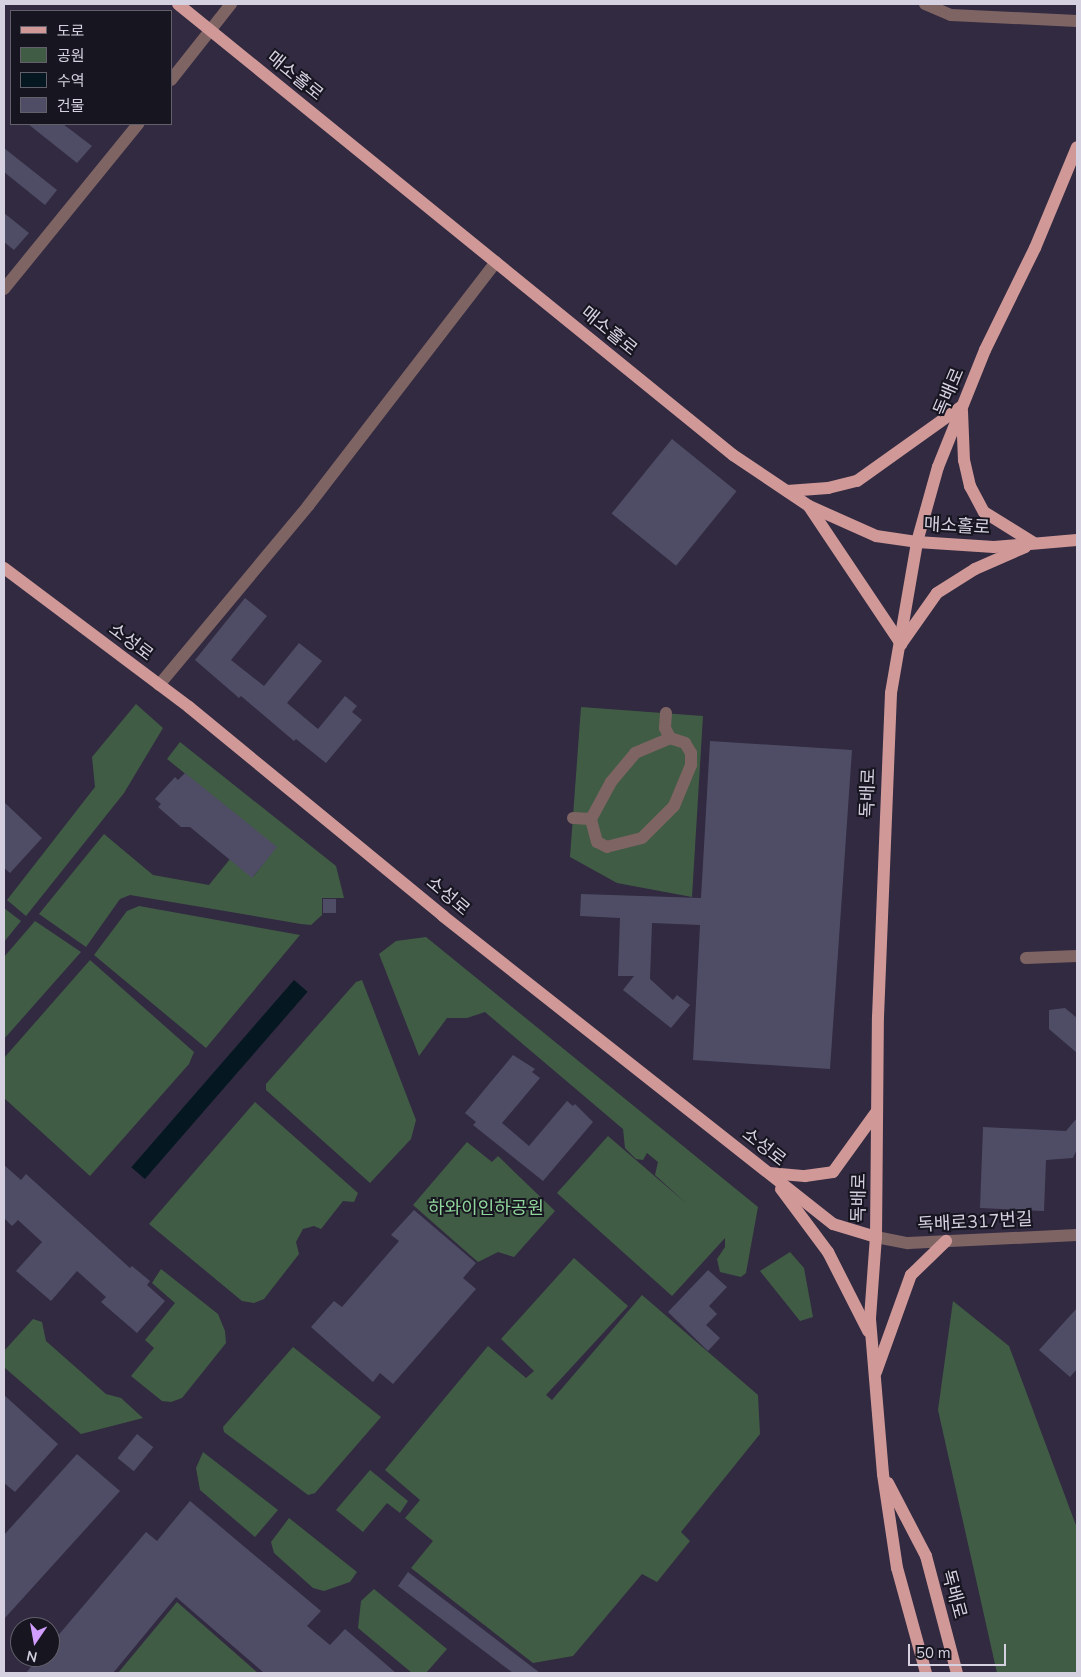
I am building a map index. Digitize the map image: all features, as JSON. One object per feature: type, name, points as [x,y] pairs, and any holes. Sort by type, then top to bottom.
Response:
[{"type":"main road","name":"매소홀로","points":[[178,4],[733,455],[809,506],[876,536],[917,542],[962,546],[1034,544],[1077,540]]},
{"type":"main road","name":"독배로","points":[[926,1673],[897,1568],[883,1474],[872,1338],[886,776],[891,694],[917,542],[938,467],[962,406],[1036,248],[1077,147]]},
{"type":"main road","points":[[787,491],[828,488],[857,481],[962,406]]},
{"type":"main road","points":[[962,406],[964,460],[970,486],[984,512],[1034,544]]},
{"type":"main road","points":[[809,506],[901,644],[937,593],[975,570],[1034,544]]},
{"type":"main road","name":"소성로","points":[[4,568],[159,685],[833,1224],[876,1237]]},
{"type":"main road","points":[[769,1173],[805,1176],[833,1172],[877,1111]]},
{"type":"main road","points":[[769,1173],[824,1246],[872,1338]]},
{"type":"main road","points":[[875,1377],[911,1275],[946,1241]]},
{"type":"main road","name":"독배로","points":[[883,1474],[926,1556],[957,1673]]},
{"type":"street","points":[[172,79],[231,4]]},
{"type":"street","points":[[925,4],[951,15],[1077,21]]},
{"type":"street","points":[[4,290],[137,125]]},
{"type":"street","points":[[159,685],[308,506],[496,262]]},
{"type":"street","points":[[666,713],[665,728],[670,738]]},
{"type":"street","points":[[670,738],[685,743],[692,764],[674,806],[642,838],[607,848],[597,842],[591,819],[623,766],[636,753],[670,738]]},
{"type":"street","points":[[573,818],[591,819]]},
{"type":"street","points":[[1026,958],[1077,956]]},
{"type":"street","name":"독배로317번길","points":[[876,1237],[908,1243],[1077,1235]]},
{"type":"green space","points":[[136,704],[163,728],[124,793],[26,916],[7,900],[95,787],[92,757]]},
{"type":"green space","points":[[581,707],[703,716],[692,897],[617,883],[570,857]]},
{"type":"green space","points":[[180,742],[336,866],[344,898],[322,898],[322,915],[311,925],[130,895],[120,899],[86,947],[39,914],[104,834],[153,875],[209,885],[230,859],[253,877],[276,847],[167,759]]},
{"type":"green space","points":[[139,906],[300,935],[206,1048],[94,955],[127,911]]},
{"type":"green space","points":[[4,908],[21,921],[4,942]]},
{"type":"green space","points":[[35,921],[81,952],[4,1039],[4,957]]},
{"type":"green space","points":[[426,937],[758,1207],[746,1273],[741,1277],[720,1272],[717,1259],[725,1247],[725,1238],[672,1296],[557,1193],[608,1136],[687,1204],[655,1175],[658,1162],[647,1153],[643,1160],[636,1159],[625,1148],[623,1129],[485,1012],[467,1018],[447,1018],[419,1056],[379,954],[396,941]]},
{"type":"green space","points":[[90,960],[194,1052],[189,1064],[90,1176],[4,1098],[4,1058]]},
{"type":"green space","points":[[362,980],[416,1120],[411,1139],[370,1183],[266,1090],[266,1084],[356,982]]},
{"type":"green space","points":[[255,1102],[358,1193],[354,1202],[343,1201],[321,1229],[314,1226],[303,1229],[296,1242],[299,1254],[264,1299],[254,1303],[242,1301],[149,1224]]},
{"type":"green space","name":"하와이인하공원","points":[[467,1142],[492,1162],[498,1156],[555,1211],[514,1257],[498,1252],[478,1262],[413,1205]]},
{"type":"green space","points":[[790,1252],[804,1268],[813,1317],[800,1321],[760,1271]]},
{"type":"green space","points":[[574,1258],[628,1306],[546,1395],[552,1400],[642,1295],[758,1395],[760,1434],[681,1532],[690,1541],[657,1582],[642,1574],[573,1656],[533,1663],[411,1568],[433,1541],[405,1518],[420,1500],[385,1470],[488,1346],[526,1378],[534,1371],[501,1339]]},
{"type":"green space","points":[[161,1269],[218,1314],[225,1331],[226,1343],[182,1398],[171,1402],[162,1401],[131,1376],[154,1348],[145,1340],[175,1303],[152,1283]]},
{"type":"green space","points":[[953,1301],[1009,1346],[1077,1528],[1077,1673],[997,1673],[938,1410]]},
{"type":"green space","points":[[33,1319],[42,1322],[46,1341],[106,1394],[121,1398],[143,1418],[81,1434],[5,1368],[4,1351]]},
{"type":"green space","points":[[293,1347],[381,1417],[315,1493],[308,1495],[224,1432],[223,1427]]},
{"type":"green space","points":[[203,1452],[278,1510],[255,1537],[200,1490],[196,1468]]},
{"type":"green space","points":[[370,1470],[408,1501],[400,1513],[387,1503],[363,1532],[336,1510]]},
{"type":"green space","points":[[289,1518],[357,1572],[350,1582],[324,1591],[313,1588],[274,1553],[271,1542]]},
{"type":"green space","points":[[374,1589],[447,1649],[426,1673],[412,1673],[358,1628],[361,1601]]},
{"type":"green space","points":[[177,1602],[258,1673],[118,1673]]},
{"type":"water","points":[[294,980],[308,992],[145,1179],[131,1167]]},
{"type":"building","points":[[29,125],[64,125],[92,146],[77,163]]},
{"type":"building","points":[[4,148],[57,190],[45,205],[4,172]]},
{"type":"building","points":[[4,213],[29,233],[14,250],[4,242]]},
{"type":"building","points":[[672,439],[737,491],[676,566],[612,514]]},
{"type":"building","points":[[245,598],[267,616],[231,660],[264,686],[299,643],[322,661],[287,703],[318,729],[345,696],[357,706],[352,712],[362,720],[326,763],[296,739],[294,741],[241,696],[239,698],[195,660]]},
{"type":"building","points":[[710,741],[852,750],[830,1069],[693,1060],[700,925],[652,923],[650,979],[673,1000],[677,995],[690,1005],[671,1028],[623,990],[634,976],[618,976],[620,918],[580,916],[581,894],[701,898]]},
{"type":"building","points":[[185,773],[277,847],[252,878],[190,827],[181,827],[158,807],[161,804],[155,799],[175,777],[178,780]]},
{"type":"building","points":[[4,802],[42,838],[10,873],[4,868]]},
{"type":"building","points":[[323,899],[336,899],[336,913],[323,913]]},
{"type":"building","points":[[1065,1008],[1077,1018],[1077,1053],[1049,1029],[1049,1010]]},
{"type":"building","points":[[513,1055],[535,1069],[532,1072],[540,1078],[502,1123],[529,1146],[567,1101],[573,1106],[575,1104],[593,1122],[543,1181],[473,1125],[476,1122],[465,1113]]},
{"type":"building","points":[[1077,1118],[1077,1149],[1073,1158],[1046,1160],[1044,1211],[980,1208],[983,1127],[1066,1131]]},
{"type":"building","points":[[4,1165],[21,1180],[26,1174],[130,1268],[132,1266],[150,1281],[147,1285],[165,1301],[137,1333],[101,1302],[106,1297],[77,1271],[51,1301],[16,1271],[42,1242],[18,1220],[12,1226],[4,1218]]},
{"type":"building","points":[[414,1210],[476,1263],[463,1278],[476,1289],[393,1384],[380,1373],[373,1382],[311,1327],[334,1301],[342,1307],[399,1241],[391,1235]]},
{"type":"building","points":[[708,1270],[727,1287],[709,1306],[717,1314],[706,1325],[720,1338],[708,1351],[668,1312]]},
{"type":"building","points":[[1077,1308],[1077,1369],[1070,1377],[1039,1350]]},
{"type":"building","points":[[4,1395],[58,1444],[15,1492],[4,1483]]},
{"type":"building","points":[[137,1434],[153,1447],[134,1471],[117,1458]]},
{"type":"building","points":[[77,1454],[120,1491],[4,1619],[4,1535]]},
{"type":"building","points":[[190,1501],[321,1611],[307,1626],[330,1645],[345,1629],[396,1673],[264,1673],[176,1597],[113,1673],[26,1673],[31,1667],[60,1667],[60,1633],[146,1532],[157,1541]]},
{"type":"building","points":[[408,1572],[540,1673],[513,1673],[398,1586]]}]
